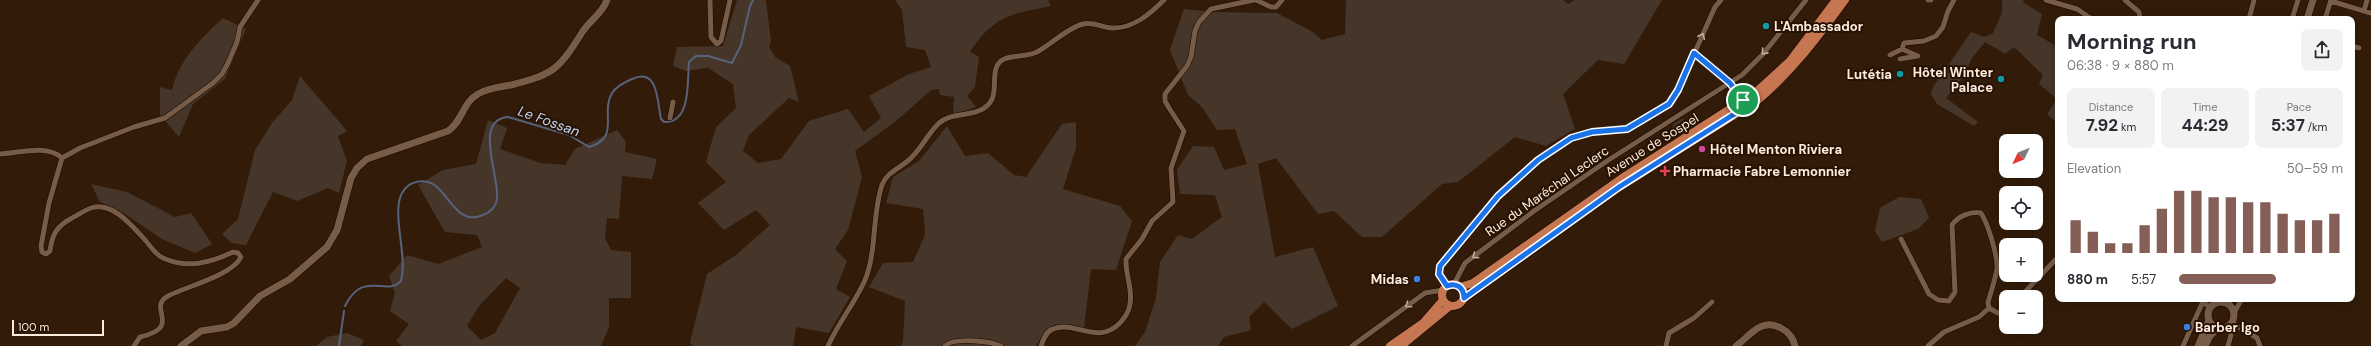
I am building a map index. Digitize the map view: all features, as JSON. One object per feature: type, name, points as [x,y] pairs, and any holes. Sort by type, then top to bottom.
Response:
[{"type":"main road","name":"Avenue de Sospel","points":[[1446,303],[1457,306],[1464,298],[1619,187],[1745,103],[1772,80],[1790,61],[1836,0]]},
{"type":"main road","name":"Avenue de Sospel","points":[[1451,287],[1473,283],[1619,180],[1777,84],[1795,64],[1845,0]]},
{"type":"main road","points":[[1401,346],[1446,303],[1451,287],[1463,292],[1464,298]]},
{"type":"main road","points":[[1390,346],[1426,320],[1446,303]]},
{"type":"street","points":[[62,158],[80,148],[127,130],[165,118],[213,83],[222,74],[237,42],[240,27],[258,0]]},
{"type":"street","points":[[181,346],[201,331],[221,329],[234,323],[260,296],[290,279],[327,247],[338,230],[351,178],[357,168],[367,159],[448,132],[454,128],[468,102],[478,94],[547,75],[568,56],[584,29],[600,14],[607,0]]},
{"type":"street","points":[[710,0],[711,37],[717,44],[721,41],[730,0]]},
{"type":"street","points":[[828,346],[865,280],[872,253],[882,186],[891,171],[912,157],[939,123],[948,118],[980,111],[989,105],[992,100],[995,71],[998,64],[1005,59],[1028,56],[1037,52],[1080,24],[1094,23],[1112,28],[1137,21],[1164,0]]},
{"type":"street","points":[[1041,346],[1045,335],[1052,329],[1065,328],[1090,333],[1102,333],[1116,327],[1126,316],[1132,293],[1126,259],[1142,239],[1152,221],[1173,202],[1174,195],[1170,178],[1171,168],[1184,131],[1165,101],[1166,94],[1187,66],[1191,57],[1195,31],[1205,14],[1211,9],[1255,0],[1271,7],[1276,7],[1282,0]]},
{"type":"street","points":[[1352,346],[1425,293],[1451,287],[1439,274],[1440,266],[1498,196],[1538,160],[1571,138],[1598,132],[1627,129],[1669,104],[1678,90],[1720,0]]},
{"type":"street","name":"Rue du Maréchal Leclerc","points":[[1451,287],[1465,263],[1534,211],[1607,161],[1730,83],[1763,54],[1806,0]]},
{"type":"street","points":[[1890,55],[1902,49],[1904,42],[1924,41],[1936,36],[1943,27],[1948,11],[1954,0]]},
{"type":"street","points":[[2046,0],[2077,9],[2088,16]]},
{"type":"street","points":[[2125,0],[2139,12],[2140,16]]},
{"type":"street","points":[[2249,16],[2254,0]]},
{"type":"street","points":[[2293,16],[2298,0]]},
{"type":"street","points":[[2308,16],[2313,0]]},
{"type":"street","points":[[2326,16],[2331,0],[2371,14]]},
{"type":"street","points":[[2364,11],[2367,0]]},
{"type":"street","points":[[2355,47],[2359,48]]},
{"type":"street","points":[[1900,59],[1918,56],[1902,49]]},
{"type":"street","points":[[1694,53],[1730,83],[1745,103]]},
{"type":"street","points":[[670,118],[672,102]]},
{"type":"street","points":[[0,154],[42,151],[52,152],[62,158]]},
{"type":"street","points":[[62,158],[62,165],[49,203],[40,246],[42,252],[46,254],[50,251],[51,238],[60,225],[91,208],[99,207],[115,213],[132,226],[157,254],[163,258],[192,264],[205,264],[233,252],[238,253],[241,257],[238,262],[222,272],[166,297],[160,307],[163,324],[160,330],[154,334],[140,337],[134,346]]},
{"type":"street","points":[[1901,239],[1929,294],[1938,300],[1948,300],[1955,292],[1952,225],[1959,217],[1976,212],[1981,213],[1986,220],[1997,269],[1988,302],[1989,308]]},
{"type":"street","points":[[2027,290],[2055,260]]},
{"type":"street","points":[[1666,346],[1669,333],[1694,318],[1712,302]]},
{"type":"street","points":[[2183,346],[2203,302]]},
{"type":"street","points":[[2204,302],[2211,307]]},
{"type":"street","points":[[2198,346],[2209,320],[2211,307],[2220,302]]},
{"type":"street","points":[[2226,302],[2229,304],[2234,313]]},
{"type":"street","points":[[2228,346],[2231,335],[2230,325],[2234,313],[2240,302]]},
{"type":"street","points":[[1989,308],[1999,312]]},
{"type":"street","points":[[1928,346],[1944,332],[1979,317],[1989,308]]},
{"type":"street","points":[[2209,320],[2218,328]]},
{"type":"street","points":[[1736,346],[1758,328],[1772,325],[1787,331],[1796,346]]},
{"type":"street","points":[[2205,346],[2210,336],[2218,328],[2230,325],[2257,338],[2260,346]]},
{"type":"street","points":[[945,346],[949,342],[958,340],[1000,346]]},
{"type":"shaded area","points":[[737,0],[766,0],[771,41],[769,47],[776,58],[790,66],[799,102],[789,98],[749,135],[743,151],[758,163],[781,159],[809,121],[848,109],[864,132],[881,118],[869,96],[909,74],[931,67],[925,50],[906,47],[902,10],[895,0],[1048,0],[1051,6],[1025,11],[1004,18],[987,30],[970,52],[979,57],[975,87],[967,96],[976,107],[953,115],[954,97],[940,95],[939,89],[931,90],[896,121],[855,151],[862,177],[848,230],[835,249],[847,261],[836,289],[850,297],[829,333],[796,327],[793,346],[692,346],[690,342],[707,274],[736,255],[770,225],[756,210],[724,230],[698,203],[726,182],[706,162],[716,127],[736,108],[733,84],[708,68],[686,71],[673,66],[677,47],[723,46]]},
{"type":"shaded area","points":[[1346,0],[1563,0],[1568,4],[1575,0],[1662,0],[1624,64],[1598,60],[1563,94],[1575,129],[1546,146],[1515,137],[1458,182],[1442,184],[1382,237],[1362,237],[1334,211],[1318,214],[1276,158],[1258,164],[1275,257],[1313,247],[1338,306],[1292,329],[1264,302],[1249,317],[1251,330],[1224,337],[1218,346],[1135,346],[1145,332],[1156,298],[1160,262],[1178,235],[1192,239],[1222,217],[1215,195],[1180,194],[1177,170],[1193,146],[1214,147],[1224,170],[1247,164],[1235,129],[1217,130],[1202,107],[1188,95],[1170,50],[1184,9],[1215,12],[1277,13],[1311,31],[1322,40],[1345,34]]},
{"type":"shaded area","points":[[2002,0],[2023,0],[2024,3],[2042,14],[2037,35],[2055,45],[2055,97],[2039,84],[2043,75],[2014,47],[2005,54],[1985,42],[1972,58],[1963,77],[1946,98],[1978,122],[1974,126],[1937,104],[1931,94],[1933,87],[1971,32],[1985,37],[1993,33],[2002,13]]},
{"type":"shaded area","points":[[223,18],[246,29],[225,79],[193,104],[179,137],[160,115],[160,87],[172,90],[175,79],[185,59],[207,33]]},
{"type":"shaded area","points":[[300,76],[347,131],[338,136],[347,161],[339,193],[328,188],[297,201],[273,192],[246,245],[232,243],[222,234],[238,219],[255,150],[272,123],[292,100]]},
{"type":"shaded area","points":[[2055,102],[2055,121],[2047,114]]},
{"type":"shaded area","points":[[1682,119],[1689,121],[1688,128],[1681,133],[1672,133],[1673,124]]},
{"type":"shaded area","points":[[488,120],[507,128],[500,149],[540,163],[565,165],[575,149],[617,130],[626,142],[625,152],[657,159],[652,179],[622,176],[619,219],[607,218],[605,238],[611,250],[631,252],[631,298],[609,298],[609,327],[601,346],[402,346],[396,341],[409,324],[390,311],[395,293],[389,276],[407,255],[438,264],[482,247],[477,235],[445,232],[418,185],[443,170],[476,164]],"holes":[[[506,278],[520,288],[495,333],[481,340],[467,326],[479,306]]]},
{"type":"shaded area","points":[[1076,122],[1076,148],[1063,189],[1120,206],[1132,221],[1116,270],[1091,269],[1084,328],[1047,328],[1036,346],[901,346],[903,342],[905,301],[869,287],[883,263],[913,262],[925,235],[923,209],[886,203],[893,177],[919,161],[947,126],[965,156],[988,153],[1014,175],[1026,177],[1062,124]]},
{"type":"shaded area","points":[[91,184],[127,192],[175,217],[191,213],[212,244],[195,253],[162,239],[122,212],[100,202]]},
{"type":"shaded area","points":[[1899,197],[1921,199],[1929,218],[1918,229],[1882,242],[1875,231],[1880,208]]},
{"type":"shaded area","points":[[347,333],[364,340],[361,346],[316,346],[327,337]]},
{"type":"waterway","name":"Le Fossan","points":[[345,306],[352,295],[359,289],[367,286],[395,285],[401,281],[403,260],[398,212],[399,201],[402,193],[409,185],[424,181],[429,182],[438,188],[462,214],[468,217],[475,217],[485,214],[489,212],[496,203],[496,181],[490,140],[492,129],[497,121],[508,117],[569,135],[589,147],[599,143],[604,138],[607,131],[609,101],[612,93],[624,83],[632,79],[641,77],[647,78],[652,82],[657,96],[661,119],[664,122],[673,120],[679,116],[684,108],[688,89],[689,62],[696,56],[708,56],[732,63],[741,45],[750,6],[753,0]]},
{"type":"waterway","name":"Le Fossan","points":[[339,346],[344,311]]},
{"type":"place","name":"L'Ambassador","points":[[1766,26]]},
{"type":"place","name":"Lutétia","points":[[1900,74]]},
{"type":"place","name":"Hôtel Winter Palace","points":[[2001,79]]},
{"type":"place","name":"Hôtel Menton Riviera","points":[[1702,149]]},
{"type":"place","name":"Pharmacie Fabre Lemonnier","points":[[1665,171]]},
{"type":"place","name":"Midas","points":[[1417,279]]},
{"type":"place","name":"Barber Igo","points":[[2187,327]]},
{"type":"route","points":[[1694,53],[1730,83],[1740,94],[1743,100],[1747,106],[1619,187],[1464,298],[1460,287],[1454,284],[1447,286],[1441,278],[1439,274],[1440,266],[1474,224],[1498,196],[1538,160],[1571,138],[1592,132],[1618,131],[1627,129],[1669,104],[1674,99],[1694,53]]}]
